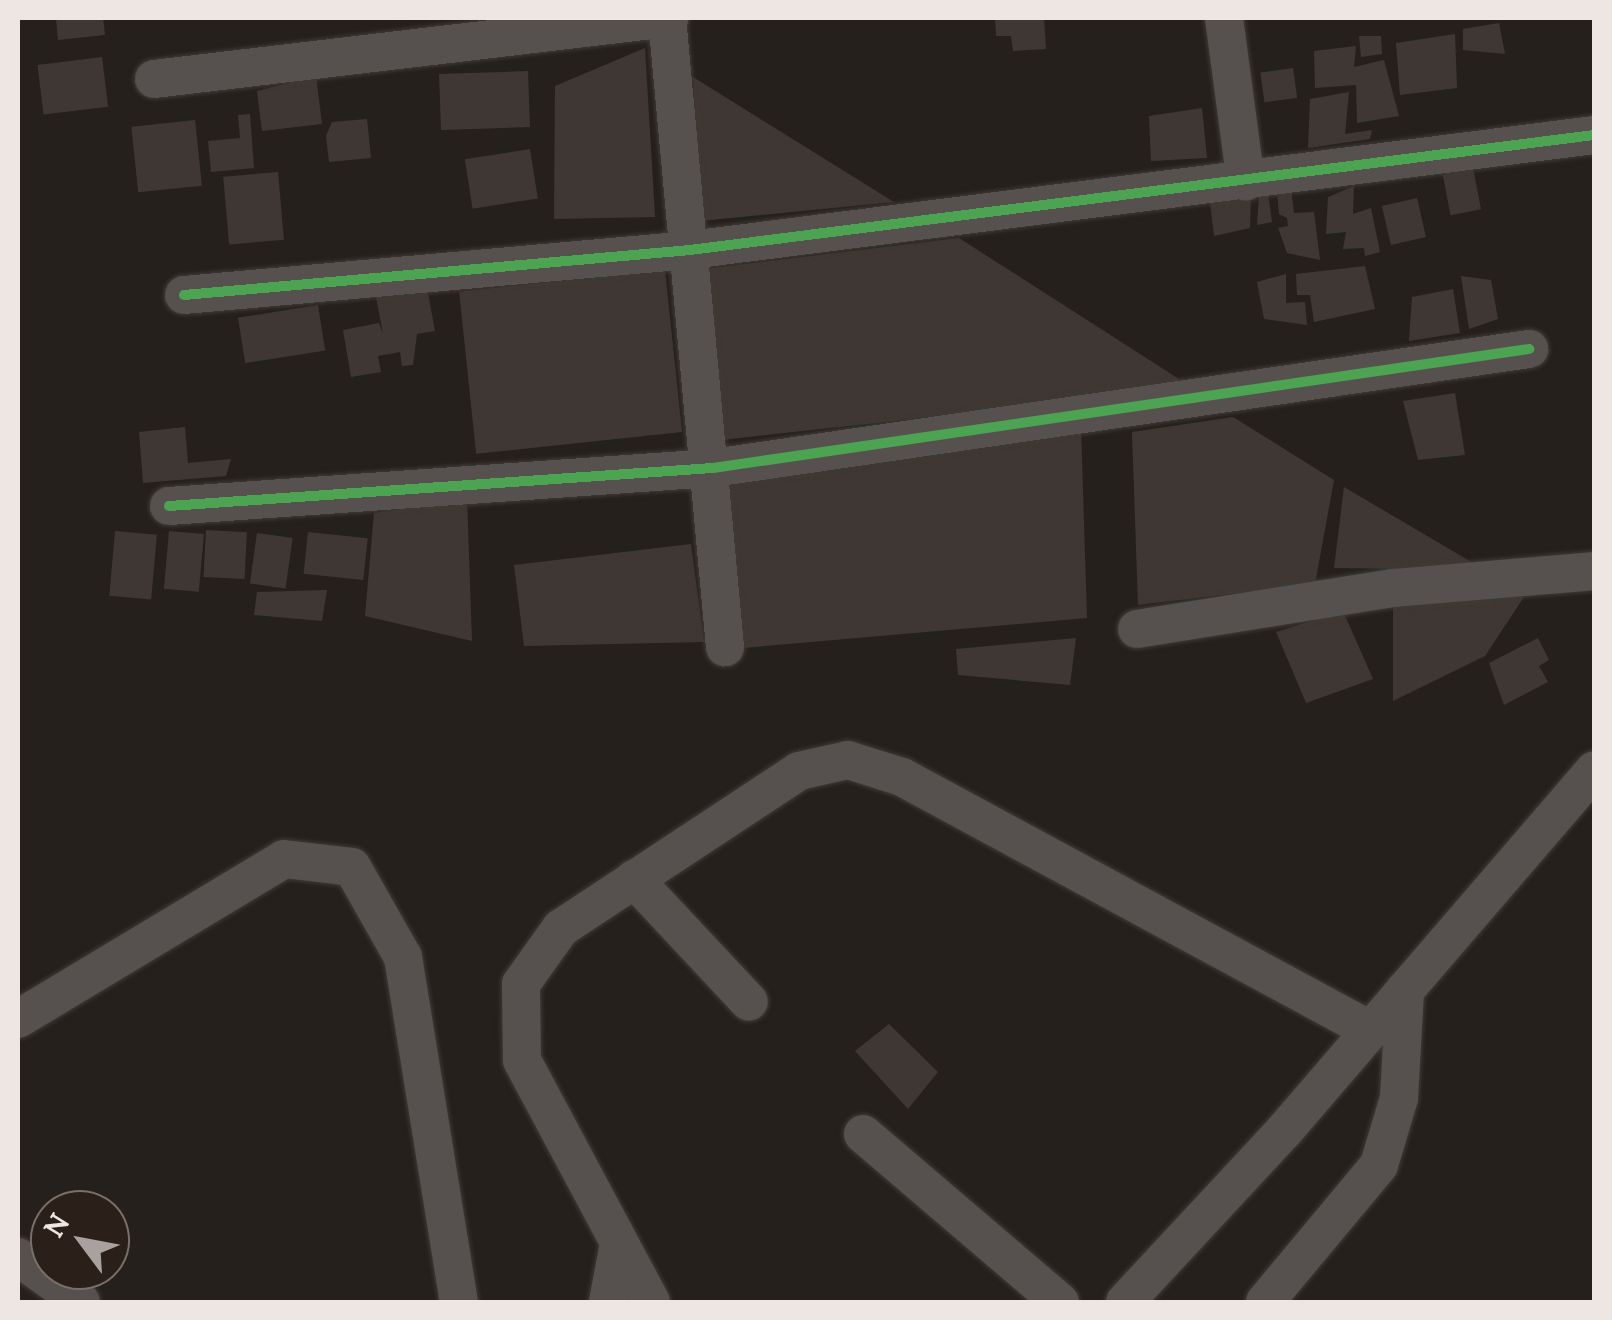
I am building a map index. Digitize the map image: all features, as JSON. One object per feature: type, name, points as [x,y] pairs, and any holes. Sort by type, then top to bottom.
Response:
[{"type":"street","points":[[154,79],[668,18],[726,647]]},
{"type":"street","points":[[1224,18],[1246,182]]},
{"type":"street","points":[[184,295],[690,250],[1594,135]]},
{"type":"street","points":[[169,506],[712,468],[1529,349]]},
{"type":"street","points":[[1138,629],[1393,588],[1594,572]]},
{"type":"street","points":[[650,1302],[522,1060],[522,984],[561,928],[799,771],[848,760],[902,778],[1370,1030]]},
{"type":"street","points":[[1098,1302],[1133,1294],[1370,1030],[1594,770]]},
{"type":"street","points":[[18,1019],[284,859],[352,868],[404,956],[459,1302]]},
{"type":"street","points":[[634,879],[749,1002]]},
{"type":"street","points":[[1265,1302],[1378,1165],[1399,1098],[1405,990]]},
{"type":"street","points":[[863,1134],[1060,1302]]},
{"type":"street","points":[[608,1302],[619,1243]]},
{"type":"street","points":[[18,1257],[81,1302]]},
{"type":"building","points":[[56,18],[103,18],[105,35],[58,40]]},
{"type":"building","points":[[995,18],[1044,18],[1046,49],[1013,51],[1011,36],[996,36]]},
{"type":"building","points":[[1499,23],[1505,54],[1463,50],[1463,29]]},
{"type":"building","points":[[1455,34],[1457,88],[1400,95],[1396,43]]},
{"type":"building","points":[[1359,36],[1381,36],[1382,54],[1361,57]]},
{"type":"building","points":[[1356,46],[1354,67],[1384,60],[1399,116],[1357,123],[1356,85],[1315,88],[1314,51]]},
{"type":"building","points":[[645,48],[655,217],[554,219],[555,86]]},
{"type":"building","points":[[102,57],[108,107],[44,115],[37,65]]},
{"type":"building","points":[[1293,68],[1297,98],[1264,102],[1260,73]]},
{"type":"building","points":[[528,71],[530,127],[441,130],[439,74]]},
{"type":"building","points":[[316,76],[322,124],[262,131],[257,91]]},
{"type":"building","points":[[693,77],[894,202],[701,221]]},
{"type":"building","points":[[1349,92],[1345,134],[1372,130],[1370,139],[1308,148],[1310,99]]},
{"type":"building","points":[[1202,108],[1207,158],[1151,161],[1149,116]]},
{"type":"building","points":[[250,114],[254,168],[211,172],[208,141],[240,138],[238,115]]},
{"type":"building","points":[[367,119],[371,158],[329,162],[326,136],[332,122]]},
{"type":"building","points":[[195,120],[202,186],[138,192],[131,127]]},
{"type":"building","points":[[530,149],[538,198],[473,209],[465,159]]},
{"type":"building","points":[[1473,168],[1481,209],[1451,215],[1443,174]]},
{"type":"building","points":[[278,172],[284,240],[229,245],[223,177]]},
{"type":"building","points":[[1354,186],[1353,214],[1371,208],[1380,252],[1365,256],[1364,248],[1343,249],[1346,232],[1326,234],[1328,197]]},
{"type":"building","points":[[1291,188],[1294,213],[1314,212],[1320,260],[1287,253],[1278,228],[1288,226],[1287,218],[1279,214],[1277,191]]},
{"type":"building","points":[[1268,193],[1272,222],[1257,225],[1259,195]]},
{"type":"building","points":[[1251,195],[1250,228],[1214,236],[1210,202]]},
{"type":"building","points":[[1417,198],[1426,237],[1391,245],[1382,206]]},
{"type":"building","points":[[959,238],[1193,388],[722,440],[704,269]]},
{"type":"building","points":[[1365,266],[1375,309],[1314,322],[1310,295],[1297,295],[1296,274]]},
{"type":"building","points":[[665,270],[682,432],[476,454],[459,292]]},
{"type":"building","points":[[1286,274],[1286,303],[1305,302],[1307,325],[1264,319],[1257,282]]},
{"type":"building","points":[[1461,276],[1491,280],[1498,319],[1469,329]]},
{"type":"building","points":[[426,282],[435,331],[417,334],[413,365],[402,366],[400,352],[378,356],[381,372],[351,377],[343,330],[379,323],[383,334],[375,292]]},
{"type":"building","points":[[1453,289],[1460,333],[1409,341],[1412,297]]},
{"type":"building","points":[[318,305],[325,350],[245,363],[238,318]]},
{"type":"building","points":[[1455,393],[1465,455],[1418,460],[1403,401]]},
{"type":"building","points":[[1233,417],[1334,480],[1315,584],[1138,605],[1132,432]]},
{"type":"building","points":[[185,427],[188,463],[231,459],[226,476],[143,483],[139,432]]},
{"type":"building","points":[[1081,428],[1087,618],[743,648],[728,480]]},
{"type":"building","points":[[1344,487],[1485,570],[1334,568]]},
{"type":"building","points":[[467,498],[472,641],[365,616],[374,513]]},
{"type":"building","points":[[206,530],[247,532],[244,579],[204,577]]},
{"type":"building","points":[[115,531],[157,535],[151,599],[109,596]]},
{"type":"building","points":[[169,531],[204,534],[199,592],[164,589]]},
{"type":"building","points":[[308,532],[368,538],[363,580],[304,574]]},
{"type":"building","points":[[257,533],[293,538],[286,589],[250,584]]},
{"type":"building","points":[[691,544],[704,642],[524,646],[514,565]]},
{"type":"building","points":[[1393,588],[1524,597],[1485,656],[1393,701]]},
{"type":"building","points":[[327,590],[322,621],[254,615],[257,592]]},
{"type":"building","points":[[1343,611],[1373,679],[1306,703],[1276,632]]},
{"type":"building","points":[[1076,638],[1070,685],[958,675],[956,649]]},
{"type":"building","points":[[1538,638],[1549,660],[1539,666],[1548,682],[1504,705],[1489,663]]},
{"type":"building","points":[[889,1024],[938,1072],[908,1109],[855,1051]]},
{"type":"cycle path","points":[[184,295],[690,250],[1594,135]]},
{"type":"cycle path","points":[[169,506],[713,468],[1529,349]]}]
